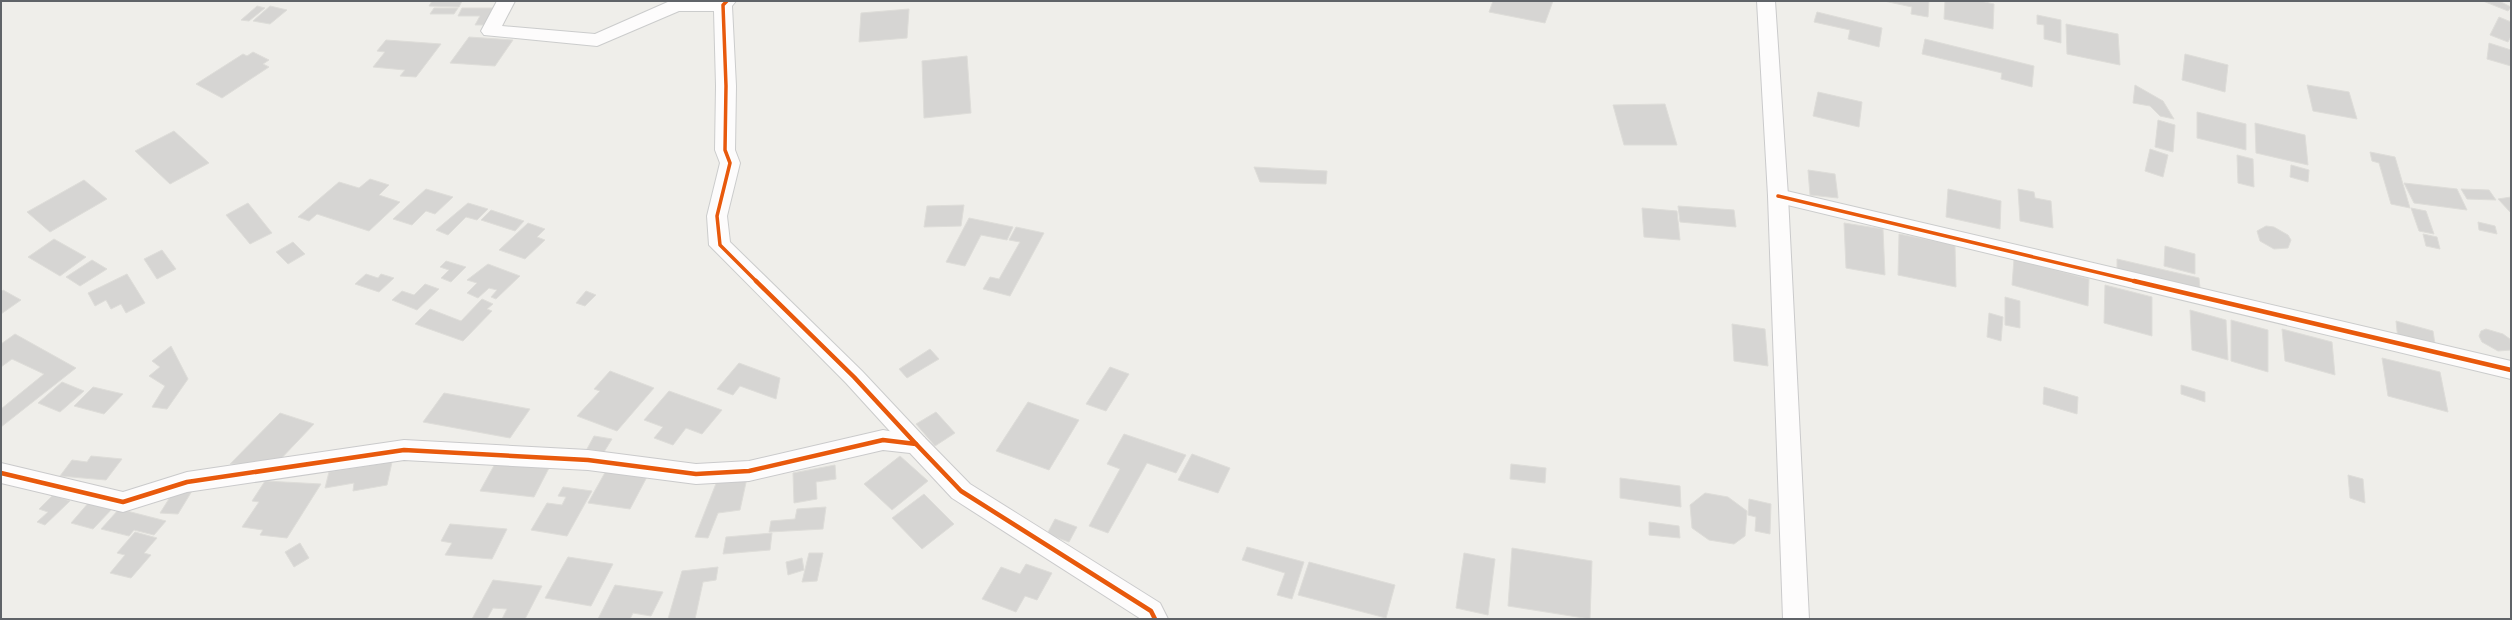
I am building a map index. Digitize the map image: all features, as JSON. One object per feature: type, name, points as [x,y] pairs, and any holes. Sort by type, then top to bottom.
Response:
[{"type":"street","points":[[506,1],[490,31],[597,40],[676,5],[725,3],[725,150],[730,163],[717,216],[720,245],[854,377],[961,490],[1151,611],[1155,619]]},
{"type":"street","points":[[1766,1],[1778,196],[1796,619]]},
{"type":"street","points":[[1778,196],[2511,370]]},
{"type":"street","points":[[1,473],[123,502],[187,482],[404,450],[588,460],[696,474],[749,471],[883,440],[916,444]]},
{"type":"building","points":[[432,1],[462,1],[459,7],[429,6]]},
{"type":"building","points":[[1493,1],[1553,1],[1545,23],[1489,12]]},
{"type":"building","points":[[1884,1],[1929,1],[1928,17],[1911,14],[1912,7]]},
{"type":"building","points":[[1945,1],[1980,1],[1994,4],[1993,29],[1944,19]]},
{"type":"building","points":[[2483,1],[2499,1],[2511,7],[2508,11]]},
{"type":"building","points":[[257,6],[265,8],[249,21],[241,20]]},
{"type":"building","points":[[270,6],[287,10],[270,24],[253,21]]},
{"type":"building","points":[[434,8],[458,8],[454,14],[430,14]]},
{"type":"building","points":[[462,8],[497,8],[486,25],[475,25],[480,16],[458,16]]},
{"type":"building","points":[[909,9],[907,38],[859,42],[861,13]]},
{"type":"building","points":[[1817,12],[1882,28],[1879,47],[1848,39],[1850,30],[1814,22]]},
{"type":"building","points":[[2037,15],[2061,20],[2061,43],[2044,39],[2044,25],[2037,24]]},
{"type":"building","points":[[2499,17],[2511,22],[2511,36],[2508,42],[2490,35]]},
{"type":"building","points":[[2066,24],[2118,34],[2120,65],[2067,54]]},
{"type":"building","points":[[469,37],[513,40],[495,66],[450,63]]},
{"type":"building","points":[[1925,39],[2034,66],[2032,87],[2001,79],[2002,73],[1922,54]]},
{"type":"building","points":[[386,40],[441,44],[416,77],[400,76],[405,70],[373,67],[385,52],[377,51]]},
{"type":"building","points":[[2489,43],[2511,50],[2511,66],[2487,59]]},
{"type":"building","points":[[253,52],[269,60],[263,64],[269,67],[222,98],[196,84],[243,54],[247,56]]},
{"type":"building","points":[[2185,54],[2228,65],[2225,92],[2182,80]]},
{"type":"building","points":[[967,56],[971,113],[924,118],[922,61]]},
{"type":"building","points":[[2135,85],[2163,101],[2174,119],[2160,116],[2150,106],[2133,103]]},
{"type":"building","points":[[2307,85],[2349,92],[2357,119],[2313,111]]},
{"type":"building","points":[[1818,92],[1862,102],[1859,127],[1813,116]]},
{"type":"building","points":[[1665,104],[1677,145],[1624,145],[1613,105]]},
{"type":"building","points":[[2197,112],[2246,124],[2246,150],[2197,138]]},
{"type":"building","points":[[2158,120],[2175,125],[2173,152],[2155,147]]},
{"type":"building","points":[[2255,123],[2305,135],[2308,165],[2256,153]]},
{"type":"building","points":[[174,131],[209,163],[170,184],[135,151]]},
{"type":"building","points":[[2150,149],[2168,155],[2163,177],[2145,171]]},
{"type":"building","points":[[2370,152],[2395,157],[2410,208],[2391,204],[2379,163],[2372,161]]},
{"type":"building","points":[[2237,155],[2253,159],[2254,187],[2238,183]]},
{"type":"building","points":[[2291,165],[2309,170],[2308,182],[2290,177]]},
{"type":"building","points":[[1254,167],[1327,171],[1326,184],[1260,182]]},
{"type":"building","points":[[1808,170],[1835,174],[1838,198],[1810,195]]},
{"type":"building","points":[[370,179],[389,185],[379,195],[400,202],[369,231],[317,214],[309,221],[298,217],[339,182],[359,188]]},
{"type":"building","points":[[84,180],[107,199],[50,232],[27,212]]},
{"type":"building","points":[[2404,183],[2457,189],[2467,210],[2414,203]]},
{"type":"building","points":[[426,189],[453,197],[435,214],[426,211],[412,225],[393,219]]},
{"type":"building","points":[[1948,189],[2001,201],[2000,229],[1946,217]]},
{"type":"building","points":[[2018,189],[2034,192],[2035,198],[2051,201],[2053,228],[2020,221]]},
{"type":"building","points":[[2461,189],[2489,190],[2496,200],[2467,199]]},
{"type":"building","points":[[2511,197],[2511,213],[2498,199]]},
{"type":"building","points":[[248,203],[272,233],[250,244],[226,215]]},
{"type":"building","points":[[468,203],[488,209],[477,220],[466,217],[448,235],[436,230]]},
{"type":"building","points":[[964,205],[961,226],[924,227],[927,206]]},
{"type":"building","points":[[1678,206],[1734,210],[1736,227],[1680,222]]},
{"type":"building","points":[[1642,208],[1677,211],[1680,240],[1644,237]]},
{"type":"building","points":[[2411,208],[2426,211],[2434,234],[2419,231]]},
{"type":"building","points":[[491,210],[524,221],[515,231],[481,220]]},
{"type":"building","points":[[969,218],[1013,227],[1007,240],[981,235],[965,266],[946,262]]},
{"type":"building","points":[[2478,222],[2495,226],[2497,234],[2479,230]]},
{"type":"building","points":[[528,223],[545,229],[537,237],[545,240],[525,259],[499,250]]},
{"type":"building","points":[[1844,223],[1883,229],[1885,275],[1846,268]]},
{"type":"building","points":[[2266,226],[2274,227],[2288,235],[2291,240],[2288,248],[2274,249],[2260,241],[2257,231]]},
{"type":"building","points":[[1016,227],[1044,233],[1010,296],[983,289],[990,277],[999,279],[1020,242],[1009,240]]},
{"type":"building","points":[[1899,234],[1955,245],[1956,287],[1898,275]]},
{"type":"building","points":[[2423,234],[2437,237],[2440,249],[2426,246]]},
{"type":"building","points":[[54,239],[86,257],[60,276],[28,257]]},
{"type":"building","points":[[293,242],[305,254],[288,264],[276,252]]},
{"type":"building","points":[[2165,246],[2195,254],[2195,274],[2164,266]]},
{"type":"building","points":[[162,250],[176,269],[157,279],[144,259]]},
{"type":"building","points":[[2014,259],[2089,279],[2088,306],[2012,285]]},
{"type":"building","points":[[2117,259],[2199,278],[2200,288],[2117,269]]},
{"type":"building","points":[[92,260],[107,269],[80,286],[66,277]]},
{"type":"building","points":[[446,261],[466,267],[451,282],[441,278],[449,270],[440,267]]},
{"type":"building","points":[[488,264],[520,276],[496,299],[491,297],[497,290],[489,288],[478,298],[467,293],[477,283],[467,280]]},
{"type":"building","points":[[127,274],[145,303],[126,313],[121,304],[111,309],[106,300],[95,306],[88,293]]},
{"type":"building","points":[[366,274],[378,278],[381,274],[394,278],[379,292],[355,284]]},
{"type":"building","points":[[425,284],[439,289],[417,310],[392,300],[402,291],[414,295]]},
{"type":"building","points":[[2105,285],[2152,297],[2152,336],[2104,323]]},
{"type":"building","points":[[3,290],[21,300],[1,314],[1,292]]},
{"type":"building","points":[[586,291],[596,295],[585,306],[576,303]]},
{"type":"building","points":[[2005,297],[2020,301],[2020,328],[2005,325]]},
{"type":"building","points":[[482,299],[493,304],[487,309],[492,311],[463,341],[415,324],[430,309],[461,321]]},
{"type":"building","points":[[2190,310],[2226,320],[2228,360],[2192,350]]},
{"type":"building","points":[[1989,313],[2003,317],[2001,341],[1987,337]]},
{"type":"building","points":[[2231,320],[2268,330],[2268,372],[2231,361]]},
{"type":"building","points":[[2396,321],[2433,331],[2436,351],[2398,340]]},
{"type":"building","points":[[1732,324],[1765,329],[1768,366],[1734,361]]},
{"type":"building","points":[[2282,329],[2332,342],[2335,375],[2285,361]]},
{"type":"building","points":[[2486,329],[2503,334],[2510,339],[2511,350],[2498,351],[2482,342],[2479,336],[2481,331]]},
{"type":"building","points":[[15,334],[76,368],[1,427],[1,409],[44,374],[12,359],[1,367],[1,344]]},
{"type":"building","points":[[171,346],[188,379],[167,409],[152,407],[165,386],[149,376],[160,367],[152,361]]},
{"type":"building","points":[[930,349],[939,359],[907,378],[899,369]]},
{"type":"building","points":[[2382,358],[2440,372],[2448,412],[2388,396]]},
{"type":"building","points":[[739,363],[780,378],[776,399],[740,386],[733,395],[717,389]]},
{"type":"building","points":[[1110,367],[1129,374],[1106,411],[1086,404]]},
{"type":"building","points":[[610,371],[654,388],[617,431],[577,416],[600,391],[594,389]]},
{"type":"building","points":[[62,382],[84,391],[60,412],[38,403]]},
{"type":"building","points":[[2181,385],[2205,392],[2205,402],[2181,394]]},
{"type":"building","points":[[93,387],[123,394],[104,414],[74,406]]},
{"type":"building","points":[[2044,387],[2078,397],[2077,414],[2043,404]]},
{"type":"building","points":[[669,391],[722,410],[702,434],[686,428],[673,445],[654,438],[663,427],[644,420]]},
{"type":"building","points":[[444,393],[530,409],[510,438],[423,422]]},
{"type":"building","points":[[1028,402],[1079,420],[1049,470],[996,451]]},
{"type":"building","points":[[936,412],[955,433],[935,446],[916,424]]},
{"type":"building","points":[[280,413],[314,424],[276,464],[230,464]]},
{"type":"building","points":[[1124,434],[1186,455],[1176,473],[1147,463],[1108,533],[1089,526],[1120,469],[1107,464]]},
{"type":"building","points":[[594,436],[612,439],[604,452],[587,449]]},
{"type":"building","points":[[1192,454],[1230,468],[1218,493],[1178,480]]},
{"type":"building","points":[[91,456],[122,459],[106,480],[60,476],[72,460],[87,462]]},
{"type":"building","points":[[900,456],[928,481],[892,510],[864,484]]},
{"type":"building","points":[[392,462],[387,485],[353,491],[354,483],[325,488],[329,472]]},
{"type":"building","points":[[496,462],[549,468],[534,497],[480,491]]},
{"type":"building","points":[[1511,464],[1546,468],[1545,483],[1510,479]]},
{"type":"building","points":[[835,465],[836,479],[816,482],[817,499],[794,503],[793,473]]},
{"type":"building","points":[[607,469],[648,475],[630,509],[588,503]]},
{"type":"building","points":[[2348,475],[2363,479],[2365,503],[2350,498]]},
{"type":"building","points":[[747,478],[740,510],[718,513],[708,538],[695,537],[717,481]]},
{"type":"building","points":[[1620,478],[1680,486],[1681,507],[1620,498]]},
{"type":"building","points":[[265,481],[321,484],[287,538],[260,535],[263,530],[242,527],[259,502],[252,501]]},
{"type":"building","points":[[563,487],[592,491],[567,536],[531,530],[547,503],[562,505],[566,497],[558,496]]},
{"type":"building","points":[[174,491],[192,491],[178,514],[160,513]]},
{"type":"building","points":[[1705,493],[1728,497],[1747,511],[1745,536],[1734,544],[1709,540],[1692,528],[1690,505]]},
{"type":"building","points":[[924,494],[954,524],[922,549],[892,518]]},
{"type":"building","points":[[53,495],[70,501],[45,525],[37,522],[48,512],[39,509]]},
{"type":"building","points":[[1749,499],[1771,504],[1770,534],[1755,531],[1756,517],[1748,515]]},
{"type":"building","points":[[90,501],[113,508],[93,529],[71,523]]},
{"type":"building","points":[[826,507],[823,529],[769,532],[771,521],[795,519],[797,509]]},
{"type":"building","points":[[119,509],[166,521],[154,535],[134,530],[129,536],[101,529]]},
{"type":"building","points":[[1055,519],[1077,527],[1069,542],[1047,534]]},
{"type":"building","points":[[1649,522],[1679,526],[1680,538],[1649,535]]},
{"type":"building","points":[[450,524],[507,529],[492,559],[445,555],[452,543],[441,541]]},
{"type":"building","points":[[135,532],[157,538],[144,553],[151,555],[131,578],[110,573],[125,555],[117,553]]},
{"type":"building","points":[[772,533],[770,550],[723,554],[726,537]]},
{"type":"building","points":[[300,543],[309,558],[294,567],[285,552]]},
{"type":"building","points":[[1247,547],[1304,562],[1292,599],[1277,595],[1285,573],[1242,560]]},
{"type":"building","points":[[1512,548],[1592,561],[1590,619],[1508,606]]},
{"type":"building","points":[[809,553],[823,553],[817,581],[802,582]]},
{"type":"building","points":[[1464,553],[1495,559],[1488,615],[1456,608]]},
{"type":"building","points":[[568,557],[613,564],[591,606],[545,598]]},
{"type":"building","points":[[802,558],[804,570],[788,575],[786,562]]},
{"type":"building","points":[[1309,562],[1395,585],[1386,618],[1298,595]]},
{"type":"building","points":[[1026,564],[1052,573],[1037,600],[1025,596],[1016,612],[982,599],[1001,567],[1020,574]]},
{"type":"building","points":[[718,567],[716,580],[703,582],[695,619],[668,619],[682,571]]},
{"type":"building","points":[[493,580],[542,586],[525,619],[502,619],[507,609],[493,608],[487,619],[472,619]]},
{"type":"building","points":[[615,585],[663,592],[651,616],[633,613],[630,619],[598,619]]},
{"type":"cycle path","points":[[727,1],[723,5],[726,86],[725,150],[730,163],[717,216],[720,245],[854,377],[916,444]]},
{"type":"cycle path","points":[[1778,196],[2511,370]]},
{"type":"cycle path","points":[[1,473],[123,502],[187,482],[404,450],[588,460],[696,474],[749,471],[883,440],[916,444],[961,491],[1151,611],[1155,619]]}]
